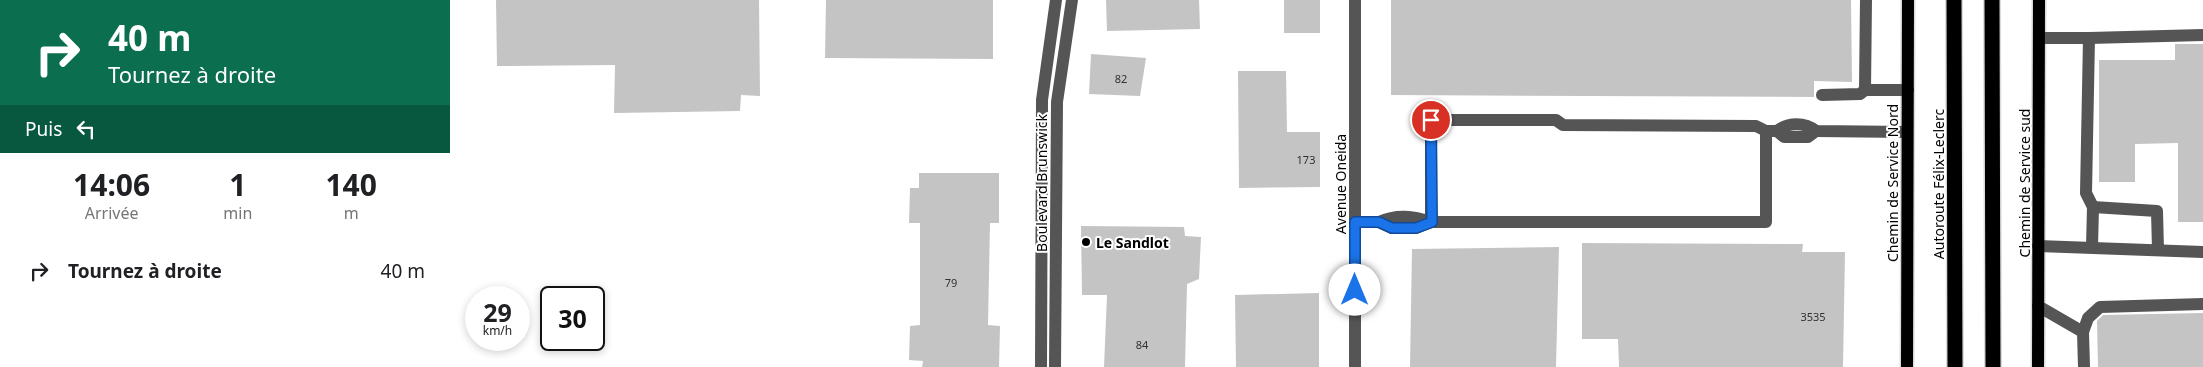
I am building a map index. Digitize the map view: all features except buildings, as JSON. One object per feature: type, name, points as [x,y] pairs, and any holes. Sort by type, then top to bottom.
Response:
[{"type":"highway","name":"Autoroute Félix-Leclerc","points":[[1954,0],[1955,367]]},
{"type":"highway","points":[[1992,0],[1993,367]]},
{"type":"main road","name":"Chemin de Service Nord","points":[[1907,367],[1908,0]]},
{"type":"main road","name":"Chemin de Service sud","points":[[2038,367],[2039,0]]},
{"type":"street","name":"Boulevard Brunswick","points":[[1041,367],[1042,100],[1056,0]]},
{"type":"street","name":"Boulevard Brunswick","points":[[1055,367],[1057,102],[1072,0]]},
{"type":"street","name":"Avenue Oneida","points":[[1355,0],[1355,367]]},
{"type":"street","points":[[1865,90],[1866,0]]},
{"type":"street","points":[[2039,38],[2203,35]]},
{"type":"street","points":[[2088,38],[2086,193],[2093,207],[2092,247]]},
{"type":"street","points":[[1822,96],[1860,94],[1865,90],[1908,90]]},
{"type":"street","points":[[1432,222],[1431,120],[1556,120],[1563,125],[1756,126],[1771,131],[1785,125],[1809,125],[1816,130],[1908,132]]},
{"type":"street","points":[[1355,222],[1379,222],[1392,228],[1416,228],[1432,222],[1766,222],[1771,131]]},
{"type":"street","points":[[2093,207],[2157,211],[2158,250]]},
{"type":"street","points":[[2038,246],[2203,252]]},
{"type":"street","points":[[2084,367],[2083,332],[2088,318],[2100,307],[2203,304]]},
{"type":"street","points":[[2038,306],[2083,332]]},
{"type":"place","name":"Le Sandlot","points":[[1086,242]]},
{"type":"route","points":[[1355,290],[1355,222],[1379,222],[1392,228],[1416,228],[1432,222],[1431,120]]}]
